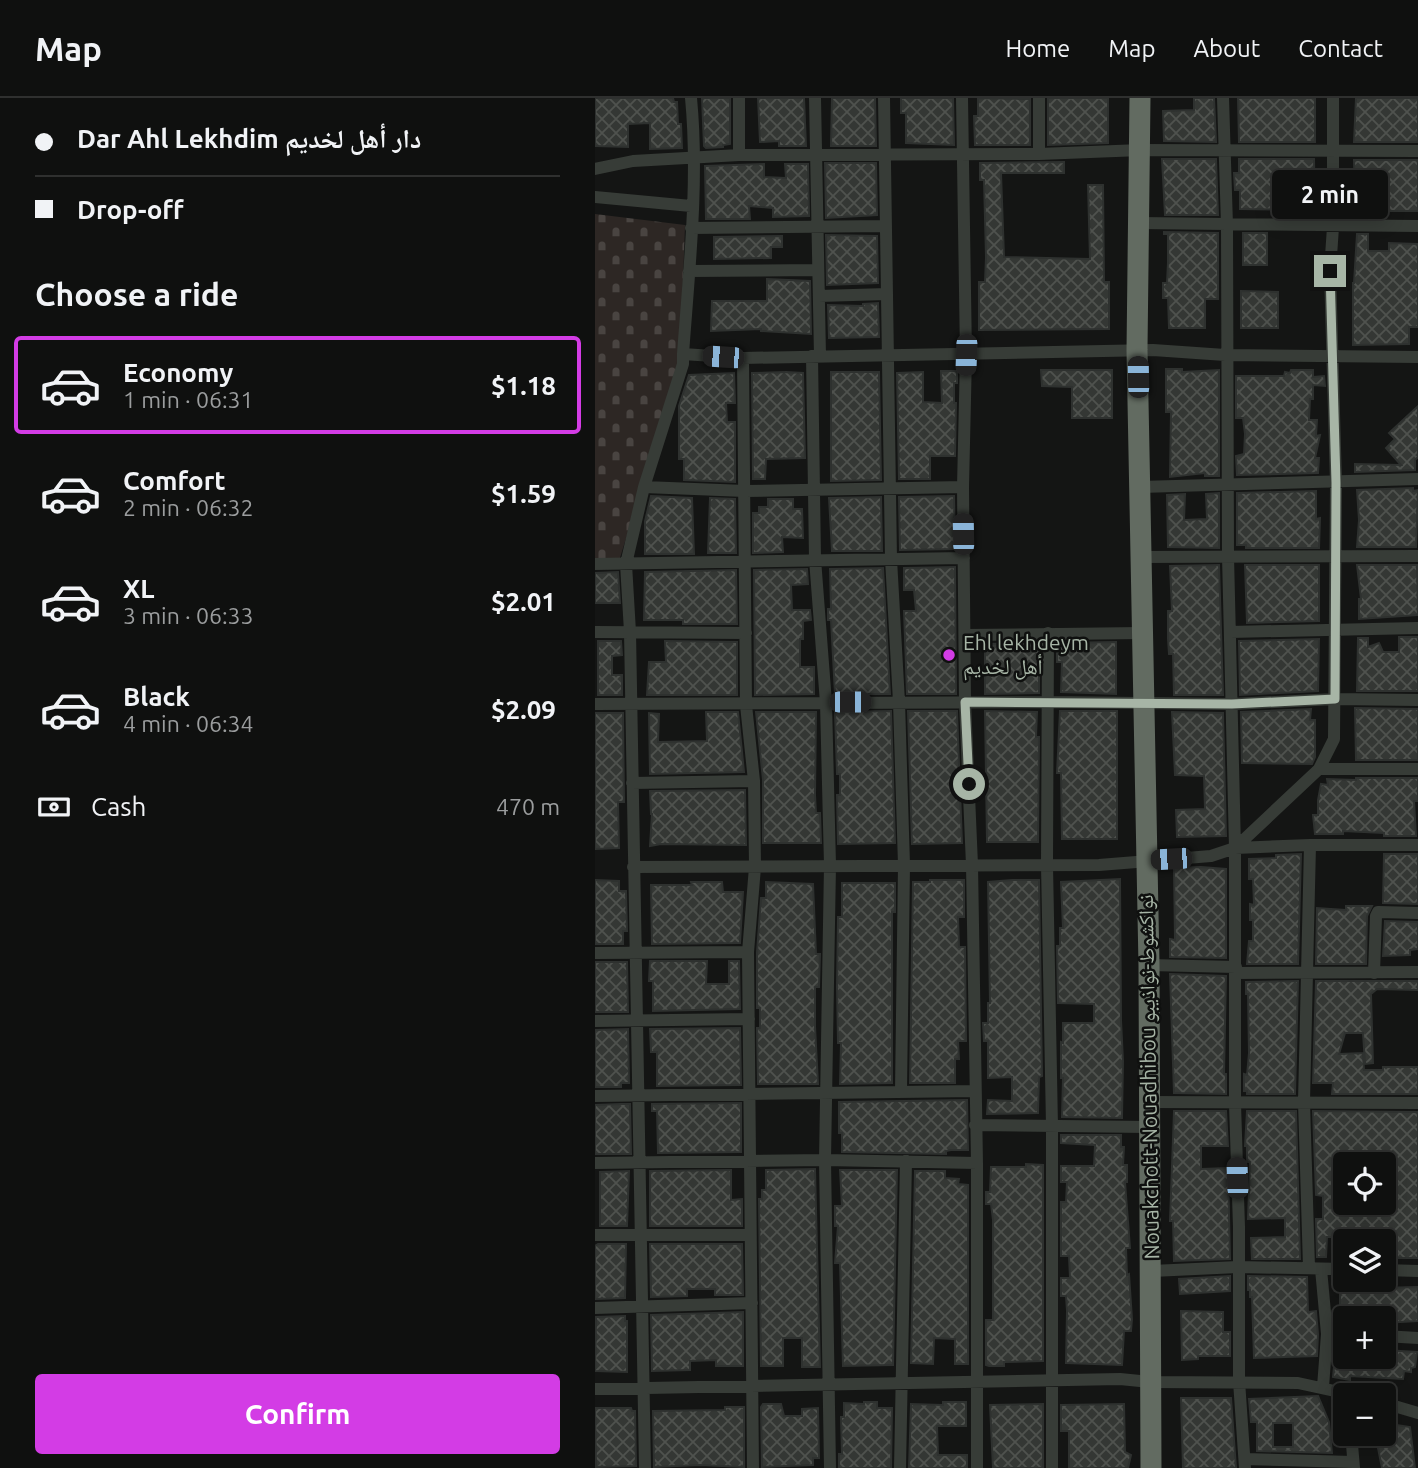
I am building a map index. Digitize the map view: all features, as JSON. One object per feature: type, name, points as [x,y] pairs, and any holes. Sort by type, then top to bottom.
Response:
[{"type":"highway","name":"Nouakchott-Nouadhibou نواكشوط-نواذيبو","points":[[1140,98],[1137,350],[1149,965],[1151,1468]]},
{"type":"street","points":[[645,1468],[630,632],[626,564],[644,487],[683,364],[691,228],[691,98]]},
{"type":"street","points":[[739,98],[739,155]]},
{"type":"street","points":[[815,98],[819,296],[815,559],[826,703],[829,865],[825,1160],[829,1468]]},
{"type":"street","points":[[884,98],[891,559],[904,865],[901,1091]]},
{"type":"street","points":[[962,98],[966,355],[963,487],[965,702],[972,865],[977,1163],[977,1468]]},
{"type":"street","points":[[1039,98],[1039,154]]},
{"type":"street","points":[[1223,98],[1227,225],[1228,556],[1235,848],[1235,1104],[1240,1381],[1245,1464],[1354,1465],[1352,1446]]},
{"type":"street","points":[[1235,848],[1319,769],[1334,739],[1336,483],[1330,271],[1333,227],[1332,98]]},
{"type":"street","points":[[595,169],[633,161],[739,155],[1039,154],[1141,150],[1418,151]]},
{"type":"street","points":[[595,197],[691,206]]},
{"type":"street","points":[[1138,223],[1418,226]]},
{"type":"street","points":[[691,228],[885,226]]},
{"type":"street","points":[[689,271],[818,270]]},
{"type":"street","points":[[819,296],[887,294]]},
{"type":"street","points":[[684,354],[743,358],[1137,350],[1226,355],[1418,357]]},
{"type":"street","points":[[743,358],[746,705],[754,781],[755,867],[748,952],[753,1468]]},
{"type":"street","points":[[1140,487],[1418,479]]},
{"type":"street","points":[[644,487],[744,491],[963,487]]},
{"type":"street","points":[[1142,557],[1418,556]]},
{"type":"street","points":[[595,564],[964,558]]},
{"type":"street","points":[[1230,632],[1418,628]]},
{"type":"street","points":[[595,632],[746,634]]},
{"type":"street","points":[[965,635],[1142,633]]},
{"type":"street","points":[[1048,634],[1047,865],[1052,1126],[1052,1468]]},
{"type":"street","points":[[595,704],[1048,702],[1145,705],[1335,699],[1418,700]]},
{"type":"street","points":[[1319,769],[1418,769]]},
{"type":"street","points":[[632,783],[754,781]]},
{"type":"street","points":[[1310,845],[1304,1102],[1315,1268],[1327,1334],[1323,1387]]},
{"type":"street","points":[[633,867],[1047,865],[1146,862],[1211,856],[1235,848],[1418,845]]},
{"type":"street","points":[[1374,973],[1378,912],[1418,913]]},
{"type":"street","points":[[595,953],[748,952]]},
{"type":"street","points":[[1149,965],[1305,973],[1418,972]]},
{"type":"street","points":[[595,1021],[749,1019]]},
{"type":"street","points":[[595,1096],[975,1091]]},
{"type":"street","points":[[1149,1102],[1418,1103]]},
{"type":"street","points":[[975,1125],[1148,1127]]},
{"type":"street","points":[[595,1163],[825,1160],[977,1163]]},
{"type":"street","points":[[900,1468],[906,1161]]},
{"type":"street","points":[[595,1235],[750,1235]]},
{"type":"street","points":[[1152,1271],[1238,1267],[1333,1269]]},
{"type":"street","points":[[1396,1270],[1418,1271]]},
{"type":"street","points":[[595,1308],[752,1303]]},
{"type":"street","points":[[1327,1334],[1333,1334]]},
{"type":"street","points":[[1396,1337],[1418,1338]]},
{"type":"street","points":[[595,1389],[977,1384],[1120,1379],[1150,1382],[1298,1383],[1333,1390]]},
{"type":"street","points":[[1396,1406],[1418,1411]]},
{"type":"green space","points":[[595,214],[685,225],[680,364],[619,561],[595,559]]},
{"type":"building","points":[[595,98],[673,98],[674,102],[677,102],[678,124],[681,124],[682,148],[650,149],[650,123],[628,124],[628,147],[595,146]]},
{"type":"building","points":[[702,98],[730,98],[730,144],[723,147],[704,146]]},
{"type":"building","points":[[758,98],[804,98],[806,146],[779,146],[779,141],[760,142]]},
{"type":"building","points":[[832,98],[875,98],[876,146],[831,146]]},
{"type":"building","points":[[901,98],[953,98],[954,145],[906,143],[906,113],[901,113]]},
{"type":"building","points":[[978,98],[1030,99],[1030,145],[975,145],[974,116],[978,116]]},
{"type":"building","points":[[1048,98],[1108,98],[1108,143],[1048,145]]},
{"type":"building","points":[[1194,98],[1214,98],[1216,142],[1164,141],[1163,111],[1194,110]]},
{"type":"building","points":[[1238,98],[1315,98],[1315,142],[1239,142]]},
{"type":"building","points":[[1356,98],[1418,98],[1418,142],[1354,142]]},
{"type":"building","points":[[1162,159],[1216,159],[1218,215],[1165,215]]},
{"type":"building","points":[[1239,159],[1314,159],[1315,210],[1240,209],[1240,190],[1235,190],[1234,173],[1239,173]]},
{"type":"building","points":[[1354,160],[1418,160],[1418,211],[1369,211],[1369,217],[1357,217]]},
{"type":"building","points":[[1064,162],[1064,173],[1001,173],[1004,257],[1090,259],[1088,185],[1103,185],[1104,282],[1109,282],[1109,329],[979,330],[979,282],[985,282],[986,257],[984,180],[980,180],[980,163]]},
{"type":"building","points":[[825,163],[876,163],[877,215],[826,218]]},
{"type":"building","points":[[764,164],[764,177],[786,178],[785,164],[808,164],[809,216],[773,217],[773,208],[749,206],[750,219],[706,219],[705,166]]},
{"type":"building","points":[[1164,232],[1218,233],[1218,299],[1205,299],[1205,328],[1169,328],[1168,298],[1163,298],[1168,262],[1168,234]]},
{"type":"building","points":[[1243,233],[1267,233],[1267,265],[1243,265]]},
{"type":"building","points":[[1357,234],[1368,234],[1368,251],[1389,251],[1389,243],[1418,244],[1418,327],[1409,327],[1409,344],[1353,345],[1353,283]]},
{"type":"building","points":[[826,235],[877,236],[878,283],[827,285]]},
{"type":"building","points":[[782,236],[782,247],[771,247],[771,258],[714,259],[714,237]]},
{"type":"building","points":[[767,279],[810,281],[811,334],[761,329],[711,331],[712,301],[767,301]]},
{"type":"building","points":[[1241,291],[1278,292],[1278,328],[1241,328]]},
{"type":"building","points":[[878,303],[879,337],[829,338],[828,305],[863,306]]},
{"type":"building","points":[[1166,369],[1182,369],[1182,372],[1219,370],[1219,476],[1205,476],[1205,473],[1170,477],[1171,412],[1166,412]]},
{"type":"building","points":[[1041,370],[1112,370],[1112,418],[1072,418],[1072,387],[1042,386]]},
{"type":"building","points":[[1291,370],[1313,370],[1313,377],[1324,376],[1325,386],[1313,385],[1313,399],[1310,399],[1309,420],[1317,420],[1316,436],[1320,435],[1315,458],[1319,458],[1318,473],[1237,475],[1236,456],[1244,454],[1245,434],[1243,418],[1236,418],[1236,376],[1284,376],[1285,372],[1290,373]]},
{"type":"building","points":[[941,371],[957,371],[957,383],[954,383],[955,456],[930,456],[930,479],[899,479],[897,373],[923,372],[923,402],[942,403]]},
{"type":"building","points":[[831,372],[879,372],[881,480],[831,481]]},
{"type":"building","points":[[734,373],[735,403],[726,403],[727,422],[735,422],[735,482],[684,480],[684,459],[679,459],[679,406],[689,375]]},
{"type":"building","points":[[752,373],[803,373],[805,458],[766,459],[765,479],[753,479]]},
{"type":"building","points":[[1418,406],[1418,457],[1415,460],[1415,470],[1355,472],[1355,464],[1401,465],[1386,448],[1395,439],[1389,433]]},
{"type":"building","points":[[1413,488],[1413,491],[1418,490],[1416,547],[1357,547],[1357,490]]},
{"type":"building","points":[[1316,491],[1316,519],[1320,518],[1319,548],[1246,548],[1246,545],[1237,545],[1237,493]]},
{"type":"building","points":[[1219,493],[1219,548],[1168,547],[1167,495],[1185,494],[1184,520],[1207,519],[1206,494]]},
{"type":"building","points":[[651,496],[692,498],[694,554],[645,554],[645,521]]},
{"type":"building","points":[[954,496],[955,549],[900,550],[899,497]]},
{"type":"building","points":[[881,497],[882,551],[832,551],[829,498]]},
{"type":"building","points":[[710,498],[735,499],[736,553],[708,553]]},
{"type":"building","points":[[768,499],[793,499],[793,509],[802,509],[803,538],[782,537],[783,552],[753,553],[753,513],[759,513],[759,507],[768,507]]},
{"type":"building","points":[[1219,565],[1223,695],[1174,695],[1173,654],[1169,654],[1168,639],[1168,611],[1172,611],[1170,566]]},
{"type":"building","points":[[1245,565],[1319,565],[1319,621],[1247,623]]},
{"type":"building","points":[[1357,565],[1417,565],[1418,615],[1359,619],[1361,599]]},
{"type":"building","points":[[955,567],[956,694],[907,694],[904,611],[916,611],[914,590],[904,590],[904,568]]},
{"type":"building","points":[[883,568],[890,694],[835,694],[831,620],[828,620],[828,609],[831,609],[830,569]]},
{"type":"building","points":[[807,569],[808,584],[791,585],[792,610],[810,610],[811,620],[803,621],[800,667],[814,667],[814,694],[755,695],[754,570]]},
{"type":"building","points":[[736,570],[737,624],[683,624],[683,620],[644,620],[645,572]]},
{"type":"building","points":[[618,572],[620,603],[595,603],[595,573]]},
{"type":"building","points":[[1399,637],[1418,637],[1418,691],[1357,691],[1358,638],[1368,638],[1368,647],[1379,643],[1383,652],[1399,652]]},
{"type":"building","points":[[1319,639],[1318,691],[1240,695],[1239,641]]},
{"type":"building","points":[[598,641],[621,641],[622,655],[612,656],[612,675],[622,675],[622,695],[598,695]]},
{"type":"building","points":[[665,641],[737,642],[737,695],[647,695],[649,662],[666,662]]},
{"type":"building","points":[[1116,642],[1116,694],[1061,692],[1062,662],[1057,662],[1057,643]]},
{"type":"building","points":[[1039,643],[1039,693],[985,694],[985,644]]},
{"type":"building","points":[[1355,708],[1418,709],[1418,760],[1356,760]]},
{"type":"building","points":[[1311,709],[1310,720],[1315,720],[1315,757],[1312,764],[1242,763],[1241,712]]},
{"type":"building","points":[[891,711],[895,843],[838,844],[837,795],[840,795],[840,774],[837,774],[835,712]]},
{"type":"building","points":[[908,711],[957,711],[962,843],[912,844]]},
{"type":"building","points":[[985,711],[1037,712],[1038,842],[987,842]]},
{"type":"building","points":[[1060,711],[1117,711],[1117,839],[1062,839],[1061,773],[1057,773]]},
{"type":"building","points":[[706,712],[738,712],[744,772],[650,774],[649,713],[659,714],[658,742],[707,741]]},
{"type":"building","points":[[756,712],[816,712],[815,795],[816,813],[820,813],[821,843],[763,843],[763,780]]},
{"type":"building","points":[[1172,712],[1223,713],[1226,836],[1177,837],[1176,810],[1205,809],[1204,776],[1175,775]]},
{"type":"building","points":[[595,713],[623,713],[624,802],[618,802],[619,848],[595,849]]},
{"type":"building","points":[[1418,778],[1418,801],[1414,801],[1416,836],[1384,836],[1384,833],[1343,831],[1343,834],[1315,834],[1313,815],[1318,815],[1321,784],[1328,785],[1327,779]]},
{"type":"building","points":[[745,790],[746,845],[650,846],[650,791]]},
{"type":"building","points":[[1301,854],[1298,964],[1247,964],[1249,941],[1253,941],[1250,904],[1254,905],[1253,879],[1249,879],[1249,859]]},
{"type":"building","points":[[1384,854],[1418,854],[1418,904],[1383,903]]},
{"type":"building","points":[[1174,868],[1226,869],[1226,958],[1170,957],[1170,939],[1175,940]]},
{"type":"building","points":[[1120,879],[1122,1118],[1062,1117],[1063,1023],[1094,1023],[1094,1004],[1058,1003],[1057,946],[1060,946],[1060,928],[1063,928],[1061,882]]},
{"type":"building","points":[[595,880],[619,881],[619,891],[626,891],[627,931],[623,931],[623,944],[595,944]]},
{"type":"building","points":[[964,880],[964,917],[958,917],[959,947],[965,947],[966,1041],[958,1041],[959,1059],[955,1059],[955,1083],[910,1083],[913,882]]},
{"type":"building","points":[[1039,880],[1042,1076],[1039,1077],[1038,1113],[987,1114],[988,1100],[1012,1101],[1012,1077],[988,1078],[988,1041],[984,1041],[983,1023],[988,1023],[990,1003],[988,882]]},
{"type":"building","points":[[691,882],[722,882],[723,892],[743,892],[740,943],[652,944],[651,885],[692,885]]},
{"type":"building","points":[[766,882],[813,884],[816,954],[820,954],[819,987],[815,987],[818,1084],[758,1084],[757,1028],[760,1028],[760,1008],[757,1008],[757,952],[761,898],[766,898]]},
{"type":"building","points":[[842,883],[895,883],[895,912],[892,912],[892,1083],[840,1084],[841,1043],[838,1043],[837,987],[838,917],[842,917]]},
{"type":"building","points":[[1346,906],[1372,906],[1367,916],[1366,964],[1316,964],[1317,908],[1346,910]]},
{"type":"building","points":[[1385,921],[1418,922],[1418,949],[1410,950],[1410,955],[1383,956]]},
{"type":"building","points":[[650,961],[707,961],[706,984],[729,984],[729,961],[739,961],[740,1009],[653,1011],[653,981],[649,981]]},
{"type":"building","points":[[595,962],[627,962],[628,1012],[595,1012]]},
{"type":"building","points":[[1170,974],[1226,976],[1226,1094],[1174,1093]]},
{"type":"building","points":[[1298,981],[1295,1094],[1247,1094],[1247,1091],[1244,1091],[1244,1074],[1247,1075],[1249,1053],[1246,982]]},
{"type":"building","points":[[1316,981],[1418,981],[1418,990],[1377,989],[1371,994],[1373,1063],[1365,1064],[1363,1033],[1345,1033],[1339,1054],[1363,1053],[1364,1070],[1418,1067],[1418,1094],[1332,1094],[1333,1083],[1313,1083]]},
{"type":"building","points":[[740,1028],[741,1085],[657,1086],[657,1052],[651,1052],[650,1029]]},
{"type":"building","points":[[628,1029],[629,1083],[621,1083],[621,1087],[595,1087],[595,1030]]},
{"type":"building","points":[[967,1100],[968,1150],[951,1150],[946,1151],[946,1154],[842,1152],[839,1102]]},
{"type":"building","points":[[741,1103],[741,1152],[658,1153],[657,1111],[652,1111],[652,1104]]},
{"type":"building","points":[[630,1104],[631,1154],[595,1154],[595,1105]]},
{"type":"building","points":[[1174,1111],[1226,1111],[1228,1146],[1201,1146],[1201,1169],[1228,1168],[1230,1259],[1174,1261],[1173,1221],[1170,1221]]},
{"type":"building","points":[[1247,1111],[1296,1111],[1300,1259],[1252,1259],[1251,1238],[1285,1237],[1285,1218],[1248,1219],[1250,1162],[1247,1162],[1245,1146]]},
{"type":"building","points":[[1313,1111],[1418,1112],[1418,1258],[1396,1258],[1396,1229],[1333,1229],[1333,1237],[1327,1237],[1326,1257],[1317,1257],[1316,1219],[1323,1219],[1323,1196],[1316,1195]]},
{"type":"building","points":[[1061,1135],[1121,1135],[1121,1147],[1124,1147],[1123,1165],[1127,1165],[1125,1182],[1130,1248],[1126,1248],[1132,1319],[1131,1331],[1124,1331],[1122,1365],[1066,1363],[1067,1311],[1066,1296],[1061,1296],[1061,1278],[1070,1278],[1069,1256],[1061,1256],[1061,1202],[1066,1202],[1067,1182],[1061,1182],[1061,1166],[1094,1166],[1095,1145],[1061,1143]]},
{"type":"building","points":[[1026,1164],[1043,1165],[1043,1361],[1004,1362],[1004,1366],[989,1366],[986,1365],[986,1320],[993,1320],[993,1220],[991,1204],[986,1204],[986,1192],[990,1192],[991,1167],[1026,1167]]},
{"type":"building","points":[[815,1169],[820,1367],[802,1367],[802,1338],[783,1338],[783,1366],[761,1366],[759,1199],[762,1199],[762,1190],[766,1190],[766,1170]]},
{"type":"building","points":[[731,1170],[731,1200],[742,1199],[742,1226],[650,1226],[650,1171]]},
{"type":"building","points":[[840,1170],[897,1170],[893,1365],[843,1366],[840,1263],[835,1263],[838,1226],[835,1226],[835,1206],[842,1206]]},
{"type":"building","points":[[629,1171],[627,1226],[600,1226],[600,1172]]},
{"type":"building","points":[[915,1171],[945,1171],[945,1178],[959,1179],[958,1184],[968,1185],[968,1364],[955,1364],[955,1339],[934,1338],[933,1364],[911,1363]]},
{"type":"building","points":[[626,1244],[625,1298],[595,1299],[595,1246]]},
{"type":"building","points":[[650,1244],[742,1244],[743,1295],[715,1295],[715,1289],[687,1289],[687,1296],[651,1297]]},
{"type":"building","points":[[1230,1276],[1230,1291],[1180,1294],[1179,1279]]},
{"type":"building","points":[[1248,1276],[1307,1277],[1308,1312],[1316,1311],[1317,1356],[1254,1358],[1252,1297],[1248,1290]]},
{"type":"building","points":[[1418,1287],[1418,1321],[1396,1322],[1396,1306],[1340,1306],[1340,1292],[1396,1292],[1396,1288]]},
{"type":"building","points":[[1181,1311],[1223,1312],[1223,1332],[1230,1332],[1230,1356],[1198,1356],[1198,1359],[1182,1360]]},
{"type":"building","points":[[743,1312],[743,1366],[716,1366],[716,1360],[690,1361],[690,1370],[652,1371],[651,1315]]},
{"type":"building","points":[[625,1316],[627,1372],[595,1371],[596,1317]]},
{"type":"building","points":[[1396,1351],[1417,1352],[1415,1367],[1411,1368],[1411,1372],[1404,1371],[1403,1379],[1350,1376],[1350,1380],[1333,1377],[1334,1369],[1396,1369]]},
{"type":"building","points":[[1318,1396],[1329,1422],[1332,1453],[1257,1451],[1257,1422],[1251,1422],[1249,1399]],"holes":[[[1273,1423],[1293,1423],[1293,1447],[1273,1447]]]},
{"type":"building","points":[[1181,1398],[1231,1398],[1236,1468],[1183,1468]]},
{"type":"building","points":[[877,1402],[877,1408],[892,1408],[891,1468],[839,1468],[844,1403]]},
{"type":"building","points":[[943,1402],[966,1402],[966,1426],[937,1426],[938,1455],[967,1455],[967,1468],[909,1468],[911,1404],[943,1405]]},
{"type":"building","points":[[763,1404],[781,1404],[784,1416],[802,1416],[802,1409],[818,1408],[819,1458],[813,1458],[813,1465],[762,1467]]},
{"type":"building","points":[[1043,1404],[1043,1468],[993,1468],[990,1405]]},
{"type":"building","points":[[1124,1404],[1125,1452],[1131,1455],[1128,1468],[1069,1468],[1069,1431],[1061,1431],[1061,1405]]},
{"type":"building","points":[[725,1407],[744,1407],[744,1467],[654,1467],[653,1411],[725,1410]]},
{"type":"building","points":[[595,1408],[631,1408],[635,1411],[636,1466],[596,1467]]},
{"type":"building","points":[[1396,1425],[1410,1427],[1415,1468],[1382,1468],[1378,1446],[1396,1446]]},
{"type":"place","name":"Ehl lekhdeym أهل لخديم","points":[[949,655]]},
{"type":"route","points":[[969,784],[965,702],[1145,705],[1335,699],[1336,483],[1330,271]]}]
